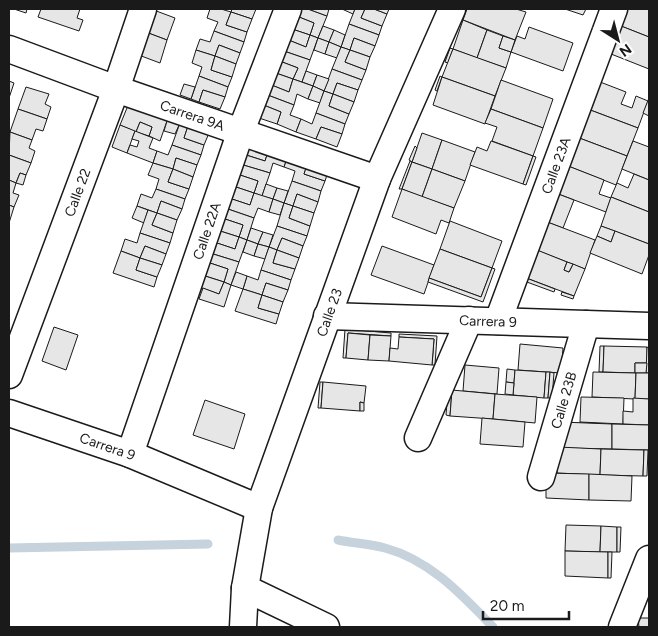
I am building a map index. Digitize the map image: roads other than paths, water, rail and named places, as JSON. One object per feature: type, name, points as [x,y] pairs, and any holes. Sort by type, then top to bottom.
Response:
[{"type":"street","name":"Calle 22","points":[[9,375],[116,89],[143,9]]},
{"type":"street","name":"Calle 22A","points":[[130,454],[241,131],[288,9]]},
{"type":"street","name":"Calle 23","points":[[243,627],[245,588],[259,508],[378,179],[452,9]]},
{"type":"street","name":"Calle 23A","points":[[498,321],[614,9]]},
{"type":"street","name":"Carrera 9A","points":[[9,49],[116,89],[378,179]]},
{"type":"street","name":"Carrera 9","points":[[327,316],[586,324],[648,324]]},
{"type":"street","points":[[418,438],[469,320]]},
{"type":"street","name":"Calle 23B","points":[[541,477],[586,324]]},
{"type":"street","name":"Carrera 9","points":[[9,412],[130,454],[259,508]]},
{"type":"street","points":[[622,627],[649,559]]},
{"type":"street","points":[[245,588],[326,627]]},
{"type":"waterway","points":[[338,540],[385,548],[417,561],[457,591],[493,627]]},
{"type":"waterway","points":[[9,548],[208,544]]}]
